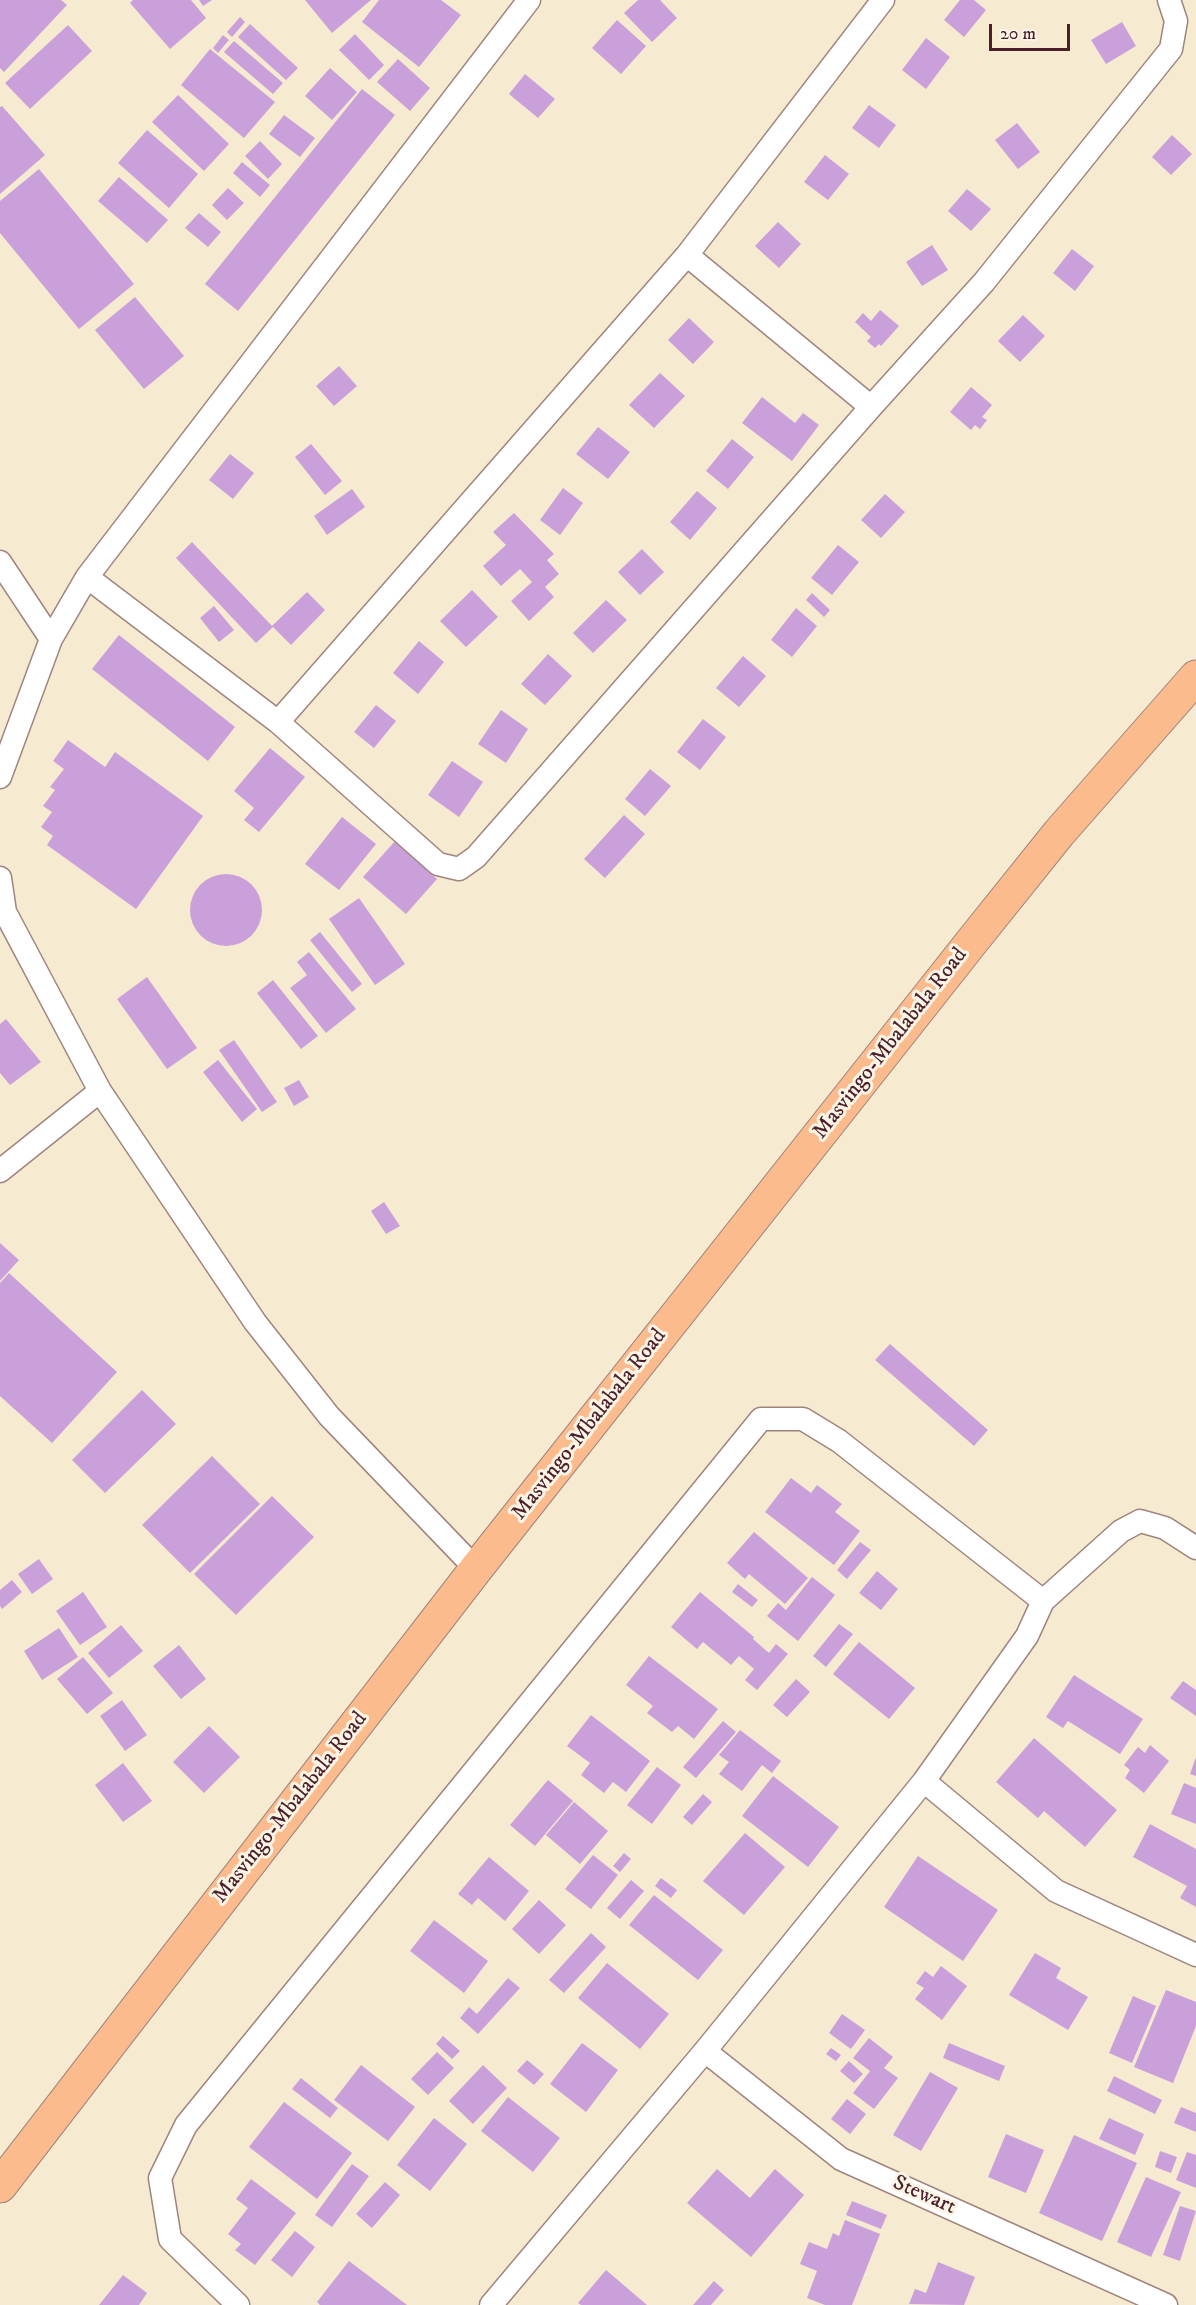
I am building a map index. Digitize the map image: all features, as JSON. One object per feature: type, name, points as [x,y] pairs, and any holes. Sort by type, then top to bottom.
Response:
[{"type":"highway","name":"Masvingo-Mbalabala Road","points":[[0,2187],[476,1569],[1059,833],[1196,677]]},
{"type":"street","points":[[0,777],[51,639],[87,577],[529,0]]},
{"type":"street","points":[[278,722],[687,255],[884,0]]},
{"type":"street","points":[[87,577],[278,722],[438,864],[459,869],[476,857],[871,407],[984,282],[1171,49],[1176,21],[1169,0]]},
{"type":"street","points":[[687,255],[871,407]]},
{"type":"street","points":[[0,562],[51,639]]},
{"type":"street","points":[[0,878],[6,912],[100,1091],[255,1322],[329,1416],[476,1569]]},
{"type":"street","points":[[0,1171],[100,1091]]},
{"type":"street","points":[[238,2305],[170,2239],[160,2178],[186,2125],[762,1419],[803,1419],[839,1441],[1043,1600]]},
{"type":"street","points":[[491,2305],[705,2051],[924,1781],[1027,1636],[1043,1600],[1121,1531],[1140,1521],[1165,1528],[1196,1548]]},
{"type":"street","points":[[924,1781],[1056,1892],[1196,1955]]},
{"type":"street","name":"Stewart","points":[[705,2051],[841,2159],[1166,2305]]},
{"type":"building","points":[[0,0],[61,0],[67,5],[4,72],[0,68]]},
{"type":"building","points":[[133,0],[191,0],[206,18],[170,49],[130,3]]},
{"type":"building","points":[[199,0],[212,0],[203,6]]},
{"type":"building","points":[[305,0],[371,0],[332,33]]},
{"type":"building","points":[[379,0],[441,0],[461,15],[419,67],[362,22]]},
{"type":"building","points":[[638,0],[660,0],[677,18],[652,42],[624,13]]},
{"type":"building","points":[[960,0],[974,0],[986,10],[964,37],[944,20]]},
{"type":"building","points":[[240,17],[245,22],[232,37],[227,32]]},
{"type":"building","points":[[617,20],[646,46],[621,74],[592,48]]},
{"type":"building","points":[[1122,22],[1136,46],[1106,64],[1091,40]]},
{"type":"building","points":[[250,24],[298,68],[286,80],[238,37]]},
{"type":"building","points":[[68,25],[92,51],[30,109],[5,83]]},
{"type":"building","points":[[355,34],[384,65],[369,80],[339,50]]},
{"type":"building","points":[[223,35],[229,40],[218,53],[213,48]]},
{"type":"building","points":[[926,38],[950,57],[926,89],[902,70]]},
{"type":"building","points":[[234,41],[283,83],[273,94],[224,52]]},
{"type":"building","points":[[210,49],[275,102],[244,138],[181,85]]},
{"type":"building","points":[[398,59],[430,88],[410,111],[377,82]]},
{"type":"building","points":[[330,68],[357,92],[332,120],[305,96]]},
{"type":"building","points":[[525,74],[555,99],[538,118],[509,94]]},
{"type":"building","points":[[362,89],[395,115],[238,311],[205,284]]},
{"type":"building","points":[[178,95],[229,144],[204,171],[152,122]]},
{"type":"building","points":[[869,105],[896,125],[879,148],[852,128]]},
{"type":"building","points":[[2,106],[45,155],[0,194],[0,107]]},
{"type":"building","points":[[284,115],[315,138],[300,157],[269,134]]},
{"type":"building","points":[[1017,123],[1040,152],[1018,169],[995,140]]},
{"type":"building","points":[[147,130],[198,174],[169,208],[118,163]]},
{"type":"building","points":[[1172,135],[1192,154],[1171,175],[1152,157]]},
{"type":"building","points":[[260,141],[282,164],[268,179],[245,156]]},
{"type":"building","points":[[825,155],[849,174],[828,200],[804,182]]},
{"type":"building","points":[[242,162],[270,185],[260,197],[233,173]]},
{"type":"building","points":[[39,169],[134,284],[79,329],[0,233],[0,201]]},
{"type":"building","points":[[119,177],[168,220],[147,243],[98,201]]},
{"type":"building","points":[[228,188],[244,203],[227,220],[212,205]]},
{"type":"building","points":[[967,189],[991,209],[971,231],[948,211]]},
{"type":"building","points":[[199,213],[221,232],[208,247],[185,228]]},
{"type":"building","points":[[778,222],[801,244],[779,268],[755,246]]},
{"type":"building","points":[[932,245],[948,270],[922,286],[906,262]]},
{"type":"building","points":[[1072,249],[1094,266],[1075,291],[1053,273]]},
{"type":"building","points":[[135,297],[184,356],[144,389],[95,330]]},
{"type":"building","points":[[880,310],[899,326],[881,346],[879,344],[875,348],[867,341],[871,337],[855,322],[863,313],[871,321]]},
{"type":"building","points":[[1023,315],[1045,336],[1020,362],[998,341]]},
{"type":"building","points":[[689,318],[714,342],[693,364],[668,340]]},
{"type":"building","points":[[339,366],[357,386],[334,406],[316,386]]},
{"type":"building","points":[[660,373],[685,396],[654,428],[629,405]]},
{"type":"building","points":[[971,387],[992,405],[982,417],[987,420],[980,429],[975,425],[971,430],[950,412]]},
{"type":"building","points":[[762,397],[795,423],[803,413],[819,425],[792,461],[742,423]]},
{"type":"building","points":[[598,427],[630,452],[608,479],[576,454]]},
{"type":"building","points":[[732,439],[754,457],[728,489],[706,471]]},
{"type":"building","points":[[311,444],[342,481],[325,495],[295,457]]},
{"type":"building","points":[[230,454],[254,473],[233,499],[209,480]]},
{"type":"building","points":[[563,488],[583,503],[560,535],[540,520]]},
{"type":"building","points":[[352,489],[365,507],[327,535],[314,516]]},
{"type":"building","points":[[697,491],[717,508],[690,540],[670,522]]},
{"type":"building","points":[[885,494],[905,512],[881,538],[861,520]]},
{"type":"building","points":[[514,513],[554,554],[547,560],[559,574],[545,587],[554,597],[529,621],[511,601],[532,582],[520,569],[501,586],[483,566],[506,545],[493,532]]},
{"type":"building","points":[[192,542],[273,627],[256,643],[176,558]]},
{"type":"building","points":[[838,545],[859,562],[832,595],[811,578]]},
{"type":"building","points":[[642,549],[664,572],[640,595],[618,572]]},
{"type":"building","points":[[472,590],[498,617],[466,647],[440,621]]},
{"type":"building","points":[[307,592],[325,610],[291,645],[272,626]]},
{"type":"building","points":[[812,593],[830,610],[824,617],[806,600]]},
{"type":"building","points":[[606,600],[627,620],[593,653],[573,633]]},
{"type":"building","points":[[214,606],[234,630],[219,642],[200,618]]},
{"type":"building","points":[[796,608],[817,626],[792,657],[771,640]]},
{"type":"building","points":[[119,635],[235,727],[208,761],[92,669]]},
{"type":"building","points":[[419,641],[444,662],[418,694],[393,673]]},
{"type":"building","points":[[548,654],[572,676],[545,705],[521,684]]},
{"type":"building","points":[[743,656],[766,676],[739,707],[716,688]]},
{"type":"building","points":[[376,705],[396,721],[374,748],[354,732]]},
{"type":"building","points":[[501,710],[528,729],[506,763],[478,744]]},
{"type":"building","points":[[703,719],[726,737],[700,770],[677,752]]},
{"type":"building","points":[[68,740],[105,767],[115,752],[203,816],[136,909],[47,845],[53,836],[41,827],[52,812],[43,806],[55,790],[50,787],[64,769],[53,761]]},
{"type":"building","points":[[270,748],[305,777],[259,832],[244,820],[254,808],[234,791]]},
{"type":"building","points":[[452,761],[483,782],[459,817],[428,795]]},
{"type":"building","points":[[650,769],[671,786],[645,816],[625,799]]},
{"type":"building","points":[[624,815],[645,834],[605,878],[584,859]]},
{"type":"building","points":[[342,817],[376,844],[339,890],[305,864]]},
{"type":"building","points":[[395,841],[437,879],[406,914],[363,877]]},
{"type":"building","points":[[233,874],[252,884],[260,896],[262,910],[260,924],[252,936],[240,944],[219,946],[200,936],[192,924],[190,903],[200,884],[212,876]]},
{"type":"building","points":[[359,898],[405,964],[375,985],[329,919]]},
{"type":"building","points":[[320,932],[362,984],[352,992],[310,940]]},
{"type":"building","points":[[309,952],[356,1009],[326,1033],[290,988],[307,975],[297,962]]},
{"type":"building","points":[[147,977],[197,1048],[167,1069],[117,999]]},
{"type":"building","points":[[273,980],[318,1036],[301,1049],[257,993]]},
{"type":"building","points":[[6,1019],[41,1062],[10,1085],[0,1073],[0,1024]]},
{"type":"building","points":[[234,1040],[277,1102],[262,1112],[219,1050]]},
{"type":"building","points":[[218,1060],[257,1109],[242,1122],[203,1072]]},
{"type":"building","points":[[299,1080],[309,1097],[294,1106],[284,1088]]},
{"type":"building","points":[[384,1202],[400,1226],[386,1234],[371,1211]]},
{"type":"building","points":[[0,1243],[19,1260],[0,1281]]},
{"type":"building","points":[[9,1273],[117,1372],[52,1443],[0,1396],[0,1283]]},
{"type":"building","points":[[890,1344],[988,1430],[974,1446],[875,1360]]},
{"type":"building","points":[[142,1390],[176,1424],[105,1493],[72,1460]]},
{"type":"building","points":[[212,1456],[260,1504],[190,1573],[142,1525]]},
{"type":"building","points":[[791,1478],[811,1493],[817,1485],[842,1504],[835,1512],[860,1531],[834,1565],[765,1512]]},
{"type":"building","points":[[272,1496],[314,1537],[236,1615],[194,1574]]},
{"type":"building","points":[[754,1532],[808,1578],[785,1604],[749,1574],[745,1579],[727,1563]]},
{"type":"building","points":[[860,1542],[871,1550],[847,1579],[837,1570]]},
{"type":"building","points":[[39,1559],[53,1579],[32,1594],[18,1574]]},
{"type":"building","points":[[877,1571],[898,1589],[881,1610],[859,1593]]},
{"type":"building","points":[[812,1577],[835,1595],[798,1641],[767,1616],[778,1603],[786,1610]]},
{"type":"building","points":[[12,1580],[22,1592],[2,1609],[0,1590]]},
{"type":"building","points":[[738,1584],[758,1600],[752,1607],[732,1592]]},
{"type":"building","points":[[83,1592],[107,1627],[80,1645],[56,1611]]},
{"type":"building","points":[[700,1592],[754,1637],[753,1639],[769,1653],[776,1644],[788,1654],[757,1690],[745,1680],[754,1669],[739,1656],[731,1665],[703,1642],[697,1649],[671,1627]]},
{"type":"building","points":[[839,1624],[853,1634],[826,1667],[813,1656]]},
{"type":"building","points":[[121,1625],[143,1651],[109,1678],[88,1653]]},
{"type":"building","points":[[59,1628],[78,1657],[42,1680],[24,1651]]},
{"type":"building","points":[[859,1642],[915,1688],[889,1719],[833,1674]]},
{"type":"building","points":[[179,1645],[206,1679],[181,1699],[153,1666]]},
{"type":"building","points":[[649,1656],[718,1709],[694,1739],[678,1726],[672,1732],[647,1713],[653,1706],[626,1685]]},
{"type":"building","points":[[83,1657],[113,1693],[87,1714],[57,1679]]},
{"type":"building","points":[[1074,1675],[1143,1719],[1120,1754],[1068,1721],[1063,1728],[1046,1717]]},
{"type":"building","points":[[796,1679],[810,1692],[787,1717],[773,1705]]},
{"type":"building","points":[[1183,1681],[1196,1690],[1196,1716],[1170,1698]]},
{"type":"building","points":[[122,1700],[147,1735],[125,1751],[100,1716]]},
{"type":"building","points":[[591,1715],[650,1761],[626,1792],[613,1782],[604,1793],[581,1775],[590,1763],[567,1746]]},
{"type":"building","points":[[723,1721],[736,1732],[696,1778],[683,1767]]},
{"type":"building","points":[[209,1726],[240,1757],[204,1793],[173,1762]]},
{"type":"building","points":[[740,1730],[781,1761],[772,1773],[762,1765],[742,1791],[719,1774],[729,1762],[719,1755]]},
{"type":"building","points":[[1034,1738],[1117,1810],[1085,1847],[1044,1811],[1038,1818],[996,1782]]},
{"type":"building","points":[[1150,1745],[1169,1761],[1144,1793],[1125,1778],[1130,1770],[1124,1765],[1138,1747],[1145,1753]]},
{"type":"building","points":[[1196,1757],[1196,1776],[1190,1774]]},
{"type":"building","points":[[123,1763],[152,1801],[123,1822],[95,1785]]},
{"type":"building","points":[[657,1767],[681,1785],[652,1824],[627,1805]]},
{"type":"building","points":[[773,1776],[839,1827],[808,1867],[742,1816]]},
{"type":"building","points":[[548,1780],[573,1801],[535,1846],[510,1825]]},
{"type":"building","points":[[1184,1783],[1196,1788],[1196,1824],[1171,1814]]},
{"type":"building","points":[[703,1794],[712,1802],[692,1825],[683,1817]]},
{"type":"building","points":[[574,1802],[608,1831],[580,1864],[546,1835]]},
{"type":"building","points":[[1150,1824],[1196,1849],[1196,1907],[1180,1898],[1187,1886],[1133,1857]]},
{"type":"building","points":[[745,1833],[785,1867],[744,1915],[703,1881]]},
{"type":"building","points":[[624,1853],[631,1859],[620,1872],[613,1866]]},
{"type":"building","points":[[593,1855],[618,1875],[591,1909],[565,1889]]},
{"type":"building","points":[[918,1856],[998,1910],[963,1961],[884,1907]]},
{"type":"building","points":[[489,1857],[529,1891],[505,1921],[478,1898],[472,1905],[458,1894]]},
{"type":"building","points":[[661,1878],[677,1890],[671,1898],[655,1886]]},
{"type":"building","points":[[631,1880],[644,1891],[620,1919],[607,1908]]},
{"type":"building","points":[[654,1895],[723,1950],[698,1980],[629,1925]]},
{"type":"building","points":[[539,1900],[566,1925],[539,1954],[512,1929]]},
{"type":"building","points":[[434,1920],[488,1961],[464,1993],[410,1951]]},
{"type":"building","points":[[591,1933],[606,1947],[564,1993],[549,1980]]},
{"type":"building","points":[[1035,1953],[1061,1968],[1056,1978],[1088,1997],[1068,2030],[1009,1995]]},
{"type":"building","points":[[607,1963],[669,2014],[640,2049],[578,1998]]},
{"type":"building","points":[[941,1966],[967,1986],[942,2020],[915,1999],[924,1988],[916,1983],[925,1971],[933,1977]]},
{"type":"building","points":[[508,1978],[520,1988],[478,2034],[460,2018],[469,2007],[477,2014]]},
{"type":"building","points":[[1166,1990],[1196,2002],[1196,2026],[1173,2083],[1134,2067]]},
{"type":"building","points":[[1133,1996],[1156,2006],[1132,2063],[1109,2053]]},
{"type":"building","points":[[842,2014],[865,2030],[851,2049],[829,2033]]},
{"type":"building","points":[[443,2036],[460,2051],[452,2059],[436,2044]]},
{"type":"building","points":[[869,2038],[893,2057],[884,2068],[898,2078],[874,2109],[853,2093],[870,2071],[853,2058]]},
{"type":"building","points":[[582,2043],[618,2070],[586,2112],[550,2084]]},
{"type":"building","points":[[949,2043],[1005,2066],[999,2081],[943,2058]]},
{"type":"building","points":[[831,2048],[841,2055],[836,2061],[826,2054]]},
{"type":"building","points":[[437,2052],[454,2068],[428,2095],[411,2079]]},
{"type":"building","points":[[527,2060],[544,2074],[534,2085],[517,2071]]},
{"type":"building","points":[[849,2061],[863,2074],[854,2083],[840,2071]]},
{"type":"building","points":[[361,2065],[415,2107],[388,2141],[334,2100]]},
{"type":"building","points":[[483,2065],[507,2088],[473,2124],[449,2101]]},
{"type":"building","points":[[930,2072],[958,2088],[921,2151],[893,2135]]},
{"type":"building","points":[[1114,2076],[1162,2100],[1155,2114],[1107,2091]]},
{"type":"building","points":[[301,2078],[338,2108],[330,2118],[292,2089]]},
{"type":"building","points":[[508,2097],[560,2138],[533,2172],[481,2131]]},
{"type":"building","points":[[847,2099],[866,2114],[850,2134],[831,2119]]},
{"type":"building","points":[[284,2102],[352,2153],[317,2199],[249,2147]]},
{"type":"building","points":[[1181,2107],[1196,2113],[1196,2132],[1174,2123]]},
{"type":"building","points":[[434,2118],[467,2144],[430,2191],[397,2165]]},
{"type":"building","points":[[1109,2118],[1144,2134],[1135,2155],[1099,2139]]},
{"type":"building","points":[[1006,2134],[1044,2150],[1026,2193],[988,2177]]},
{"type":"building","points":[[1074,2135],[1137,2163],[1102,2241],[1039,2213]]},
{"type":"building","points":[[1160,2151],[1177,2157],[1171,2173],[1155,2167]]},
{"type":"building","points":[[1187,2152],[1196,2155],[1196,2188],[1176,2180]]},
{"type":"building","points":[[352,2164],[369,2176],[332,2227],[315,2215]]},
{"type":"building","points":[[717,2169],[750,2198],[775,2169],[804,2195],[751,2257],[687,2203]]},
{"type":"building","points":[[1146,2177],[1181,2192],[1151,2257],[1117,2242]]},
{"type":"building","points":[[251,2179],[296,2213],[255,2265],[235,2250],[241,2244],[228,2234],[248,2208],[236,2199]]},
{"type":"building","points":[[385,2182],[400,2195],[372,2228],[356,2214]]},
{"type":"building","points":[[852,2201],[887,2215],[881,2229],[846,2215]]},
{"type":"building","points":[[1180,2206],[1196,2211],[1180,2261],[1163,2255]]},
{"type":"building","points":[[845,2220],[880,2234],[852,2305],[825,2305],[807,2298],[817,2271],[800,2264],[809,2242],[827,2249],[833,2233],[839,2236]]},
{"type":"building","points":[[295,2231],[315,2247],[292,2277],[271,2260]]},
{"type":"building","points":[[349,2261],[407,2305],[320,2305],[317,2302]]},
{"type":"building","points":[[938,2262],[975,2277],[964,2305],[909,2304],[915,2289],[926,2293]]},
{"type":"building","points":[[606,2270],[647,2305],[581,2305],[578,2303]]},
{"type":"building","points":[[123,2275],[147,2293],[139,2305],[99,2305]]},
{"type":"building","points":[[714,2281],[724,2290],[711,2305],[693,2305]]}]
